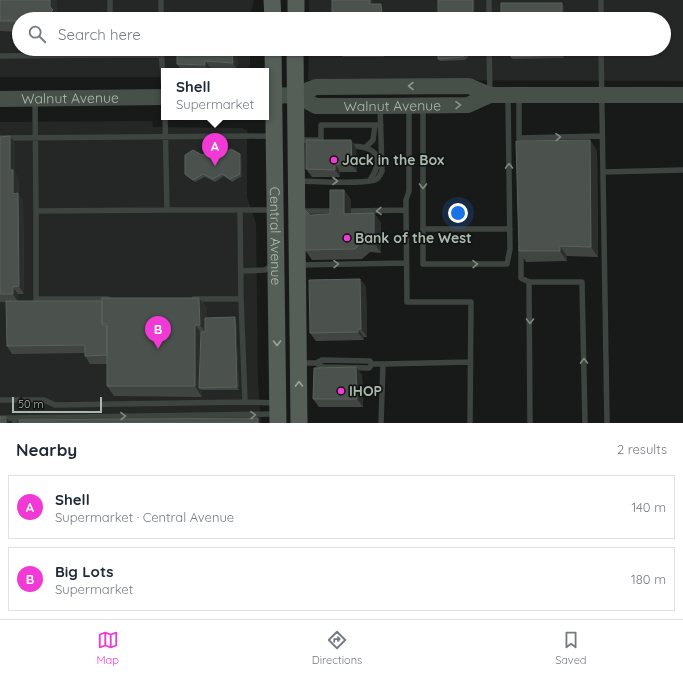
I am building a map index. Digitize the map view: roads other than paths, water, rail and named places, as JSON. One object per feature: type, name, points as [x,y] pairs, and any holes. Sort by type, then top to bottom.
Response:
[{"type":"main road","points":[[272,0],[272,12]]},
{"type":"main road","points":[[296,0],[296,12]]},
{"type":"main road","name":"Central Avenue","points":[[273,56],[270,96],[275,136],[278,413]]},
{"type":"main road","name":"Central Avenue","points":[[295,56],[299,423]]},
{"type":"main road","points":[[276,264],[282,266],[286,276],[286,326],[298,340]]},
{"type":"street","name":"Walnut Avenue","points":[[270,96],[295,95],[316,87],[469,86],[490,95],[683,95]]},
{"type":"street","name":"Walnut Avenue","points":[[295,95],[316,106],[468,105],[490,95]]},
{"type":"street","name":"Walnut Avenue","points":[[0,99],[161,97]]},
{"type":"lane","points":[[110,0],[110,12]]},
{"type":"lane","points":[[161,0],[161,12]]},
{"type":"lane","points":[[489,0],[489,12]]},
{"type":"lane","points":[[601,0],[601,12]]},
{"type":"lane","points":[[0,56],[12,56]]},
{"type":"lane","points":[[162,56],[163,68]]},
{"type":"lane","points":[[489,56],[490,95]]},
{"type":"lane","points":[[602,56],[607,423]]},
{"type":"lane","points":[[513,95],[519,145]]},
{"type":"lane","points":[[416,106],[423,229],[423,264],[507,264],[510,249],[513,95]]},
{"type":"lane","points":[[36,99],[36,299],[114,299]]},
{"type":"lane","points":[[296,181],[370,180],[379,178],[382,171],[378,125],[380,106]]},
{"type":"lane","points":[[416,106],[409,191],[406,200],[407,302],[470,302],[470,423]]},
{"type":"lane","points":[[165,120],[167,210]]},
{"type":"lane","points":[[296,143],[320,140],[320,125],[378,125]]},
{"type":"lane","points":[[366,147],[373,140],[378,125]]},
{"type":"lane","points":[[0,138],[275,136]]},
{"type":"lane","points":[[519,138],[602,136]]},
{"type":"lane","points":[[296,143],[326,146]]},
{"type":"lane","points":[[341,146],[366,147],[375,152],[377,158],[375,173],[370,180]]},
{"type":"lane","points":[[603,172],[683,170]]},
{"type":"lane","points":[[240,210],[245,402]]},
{"type":"lane","points":[[36,211],[276,210]]},
{"type":"lane","points":[[351,211],[406,210]]},
{"type":"lane","points":[[296,212],[337,211]]},
{"type":"lane","points":[[423,229],[510,229]]},
{"type":"lane","points":[[521,241],[521,278],[529,282],[582,282],[585,423]]},
{"type":"lane","points":[[297,265],[406,263]]},
{"type":"lane","points":[[241,271],[265,270],[276,264]]},
{"type":"lane","points":[[529,282],[530,423]]},
{"type":"lane","points":[[190,299],[242,299]]},
{"type":"lane","points":[[298,363],[316,363],[322,360],[370,361],[372,364],[470,362]]},
{"type":"lane","points":[[381,423],[383,364]]},
{"type":"lane","points":[[0,400],[44,400],[55,405],[245,402],[278,413]]},
{"type":"lane","points":[[0,418],[14,421],[278,413]]},
{"type":"place","name":"Jack in the Box","points":[[334,160]]},
{"type":"place","name":"Shell","points":[[215,166]]},
{"type":"place","name":"Bank of the West","points":[[347,238]]},
{"type":"place","name":"Big Lots","points":[[158,349]]},
{"type":"place","name":"IHOP","points":[[341,391]]}]
